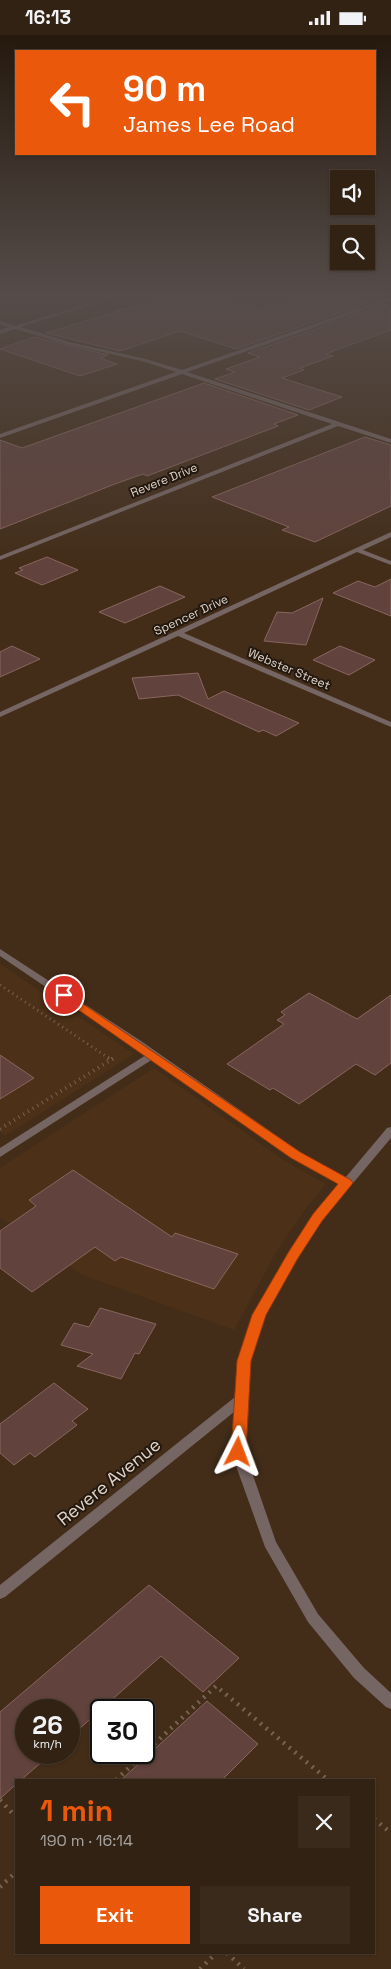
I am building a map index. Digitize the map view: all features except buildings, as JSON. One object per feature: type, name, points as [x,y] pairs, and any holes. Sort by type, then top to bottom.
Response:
[{"type":"street","points":[[0,436],[147,384]]},
{"type":"street","points":[[219,384],[391,441]]},
{"type":"street","name":"Revere Drive","points":[[0,557],[337,424]]},
{"type":"street","name":"Spencer Drive","points":[[0,715],[391,535]]},
{"type":"street","points":[[357,550],[391,563]]},
{"type":"street","name":"Webster Street","points":[[178,633],[391,725]]},
{"type":"street","points":[[0,952],[137,1043],[296,1155],[346,1183]]},
{"type":"street","points":[[0,1153],[153,1055]]},
{"type":"street","points":[[391,1131],[318,1217],[292,1256],[259,1315],[244,1361],[238,1452],[270,1543],[313,1618],[359,1673],[391,1703]]},
{"type":"street","name":"Revere Avenue","points":[[0,1593],[241,1399]]},
{"type":"path","points":[[0,985],[129,1071]]},
{"type":"path","points":[[0,1129],[137,1043]]},
{"type":"path","points":[[117,1779],[216,1686],[327,1779]]},
{"type":"path","points":[[0,1800],[15,1816]]},
{"type":"path","points":[[375,1820],[391,1833]]},
{"type":"path","points":[[0,1887],[15,1873]]},
{"type":"path","points":[[200,1969],[215,1954]]},
{"type":"path","points":[[228,1954],[244,1969]]},
{"type":"shaded area","points":[[0,964],[134,1054],[5,1136],[0,1132]]},
{"type":"shaded area","points":[[154,1068],[285,1161],[326,1184],[306,1208],[275,1254],[234,1330],[80,1274],[0,1217],[0,1168]]},
{"type":"route","points":[[64,995],[137,1043],[296,1155],[346,1183],[318,1217],[292,1256],[259,1315],[244,1361],[238,1452]]}]
